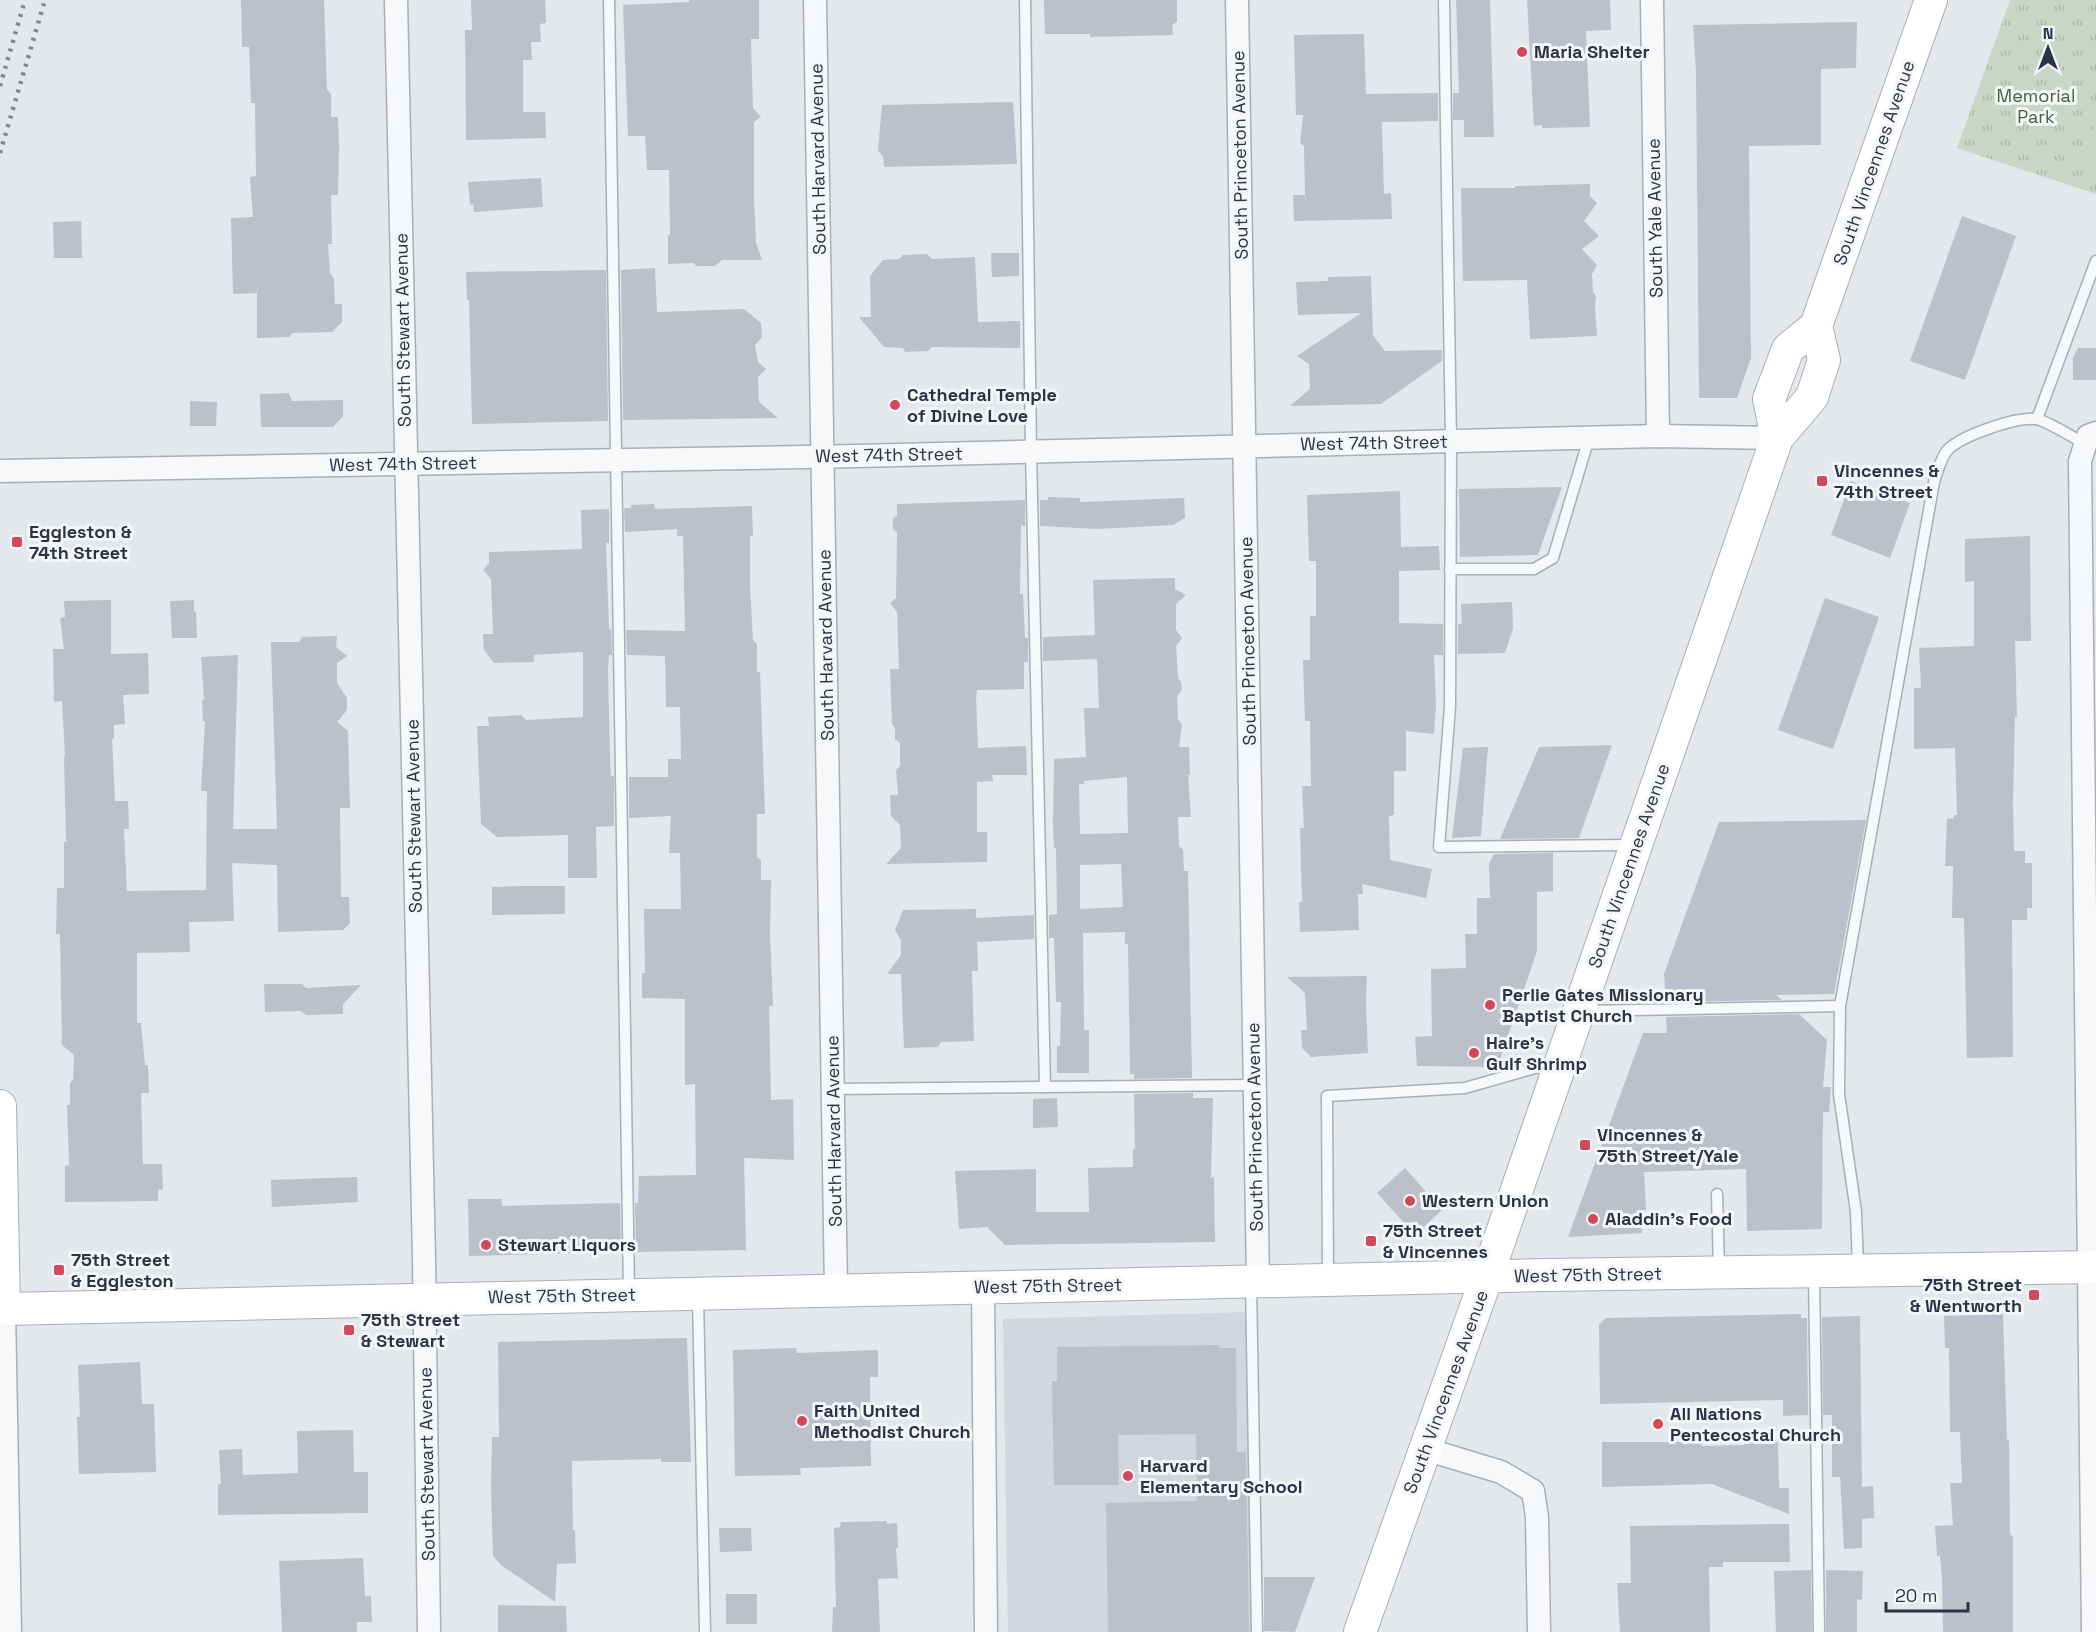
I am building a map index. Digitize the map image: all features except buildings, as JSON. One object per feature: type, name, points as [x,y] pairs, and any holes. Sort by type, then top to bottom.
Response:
[{"type":"street","name":"South Stewart Avenue","points":[[396,0],[425,1299],[429,1632]]},
{"type":"street","name":"South Harvard Avenue","points":[[815,0],[836,1291]]},
{"type":"street","name":"South Princeton Avenue","points":[[1237,0],[1255,1085],[1255,1281]]},
{"type":"street","name":"South Yale Avenue","points":[[1652,0],[1658,436]]},
{"type":"street","name":"South Vincennes Avenue","points":[[1360,1632],[1487,1276],[1777,438],[1812,397],[1824,360],[1816,326],[1931,0]]},
{"type":"street","name":"West 74th Street","points":[[0,471],[823,456],[1658,436],[1777,438]]},
{"type":"street","points":[[2090,438],[2080,461],[2090,626],[2093,1632]]},
{"type":"street","points":[[0,1106],[2,1309],[10,1632]]},
{"type":"street","name":"West 75th Street","points":[[2,1309],[1487,1276],[2092,1267]]},
{"type":"street","points":[[982,1287],[986,1632]]},
{"type":"street","points":[[1425,1449],[1501,1472],[1533,1491],[1537,1517],[1539,1632]]},
{"type":"lane","points":[[609,0],[618,460],[629,1295]]},
{"type":"lane","points":[[1025,0],[1031,451],[1045,1087]]},
{"type":"lane","points":[[1443,0],[1451,441],[1450,707],[1439,848],[1636,845]]},
{"type":"lane","points":[[2037,419],[2096,261]]},
{"type":"lane","points":[[1859,1270],[1856,1212],[1839,1094],[1840,1006],[1938,469],[1947,450],[1961,439],[2013,422],[2037,419],[2090,438]]},
{"type":"lane","points":[[1450,569],[1534,569],[1552,558],[1588,438]]},
{"type":"lane","points":[[1579,1011],[1840,1006]]},
{"type":"lane","points":[[1328,1280],[1327,1096],[1465,1088],[1562,1060]]},
{"type":"lane","points":[[833,1089],[1255,1085]]},
{"type":"lane","points":[[1717,1194],[1719,1273]]},
{"type":"lane","points":[[1814,1271],[1819,1632]]},
{"type":"lane","points":[[1255,1281],[1257,1632]]},
{"type":"lane","points":[[698,1293],[705,1632]]},
{"type":"shaded area","name":"Harvard Elementary School","points":[[1247,1312],[1253,1632],[1008,1632],[1003,1319]]},
{"type":"green space","name":"Memorial Park","points":[[2010,0],[2096,0],[2096,194],[1957,148]]},
{"type":"green space","points":[[2096,121],[2096,172],[2083,152]]},
{"type":"railway","points":[[0,86],[25,0]]},
{"type":"railway","points":[[0,153],[45,0]]},
{"type":"place","name":"Maria Shelter","points":[[1522,52]]},
{"type":"place","name":"Cathedral Temple of Divine Love","points":[[895,405]]},
{"type":"place","name":"Vincennes & 74th Street","points":[[1822,481]]},
{"type":"place","name":"Eggleston & 74th Street","points":[[17,542]]},
{"type":"place","name":"Perlie Gates Missionary Baptist Church","points":[[1490,1005]]},
{"type":"place","name":"Haire's Gulf Shrimp","points":[[1474,1053]]},
{"type":"place","name":"Vincennes & 75th Street/Yale","points":[[1585,1145]]},
{"type":"place","name":"Western Union","points":[[1410,1201]]},
{"type":"place","name":"Aladdin's Food","points":[[1593,1219]]},
{"type":"place","name":"75th Street & Vincennes","points":[[1371,1241]]},
{"type":"place","name":"Stewart Liquors","points":[[486,1245]]},
{"type":"place","name":"75th Street & Eggleston","points":[[59,1270]]},
{"type":"place","name":"75th Street & Wentworth","points":[[2034,1295]]},
{"type":"place","name":"75th Street & Stewart","points":[[349,1330]]},
{"type":"place","name":"Faith United Methodist Church","points":[[802,1421]]},
{"type":"place","name":"All Nations Pentecostal Church","points":[[1658,1424]]},
{"type":"place","name":"Harvard Elementary School","points":[[1128,1476]]}]
